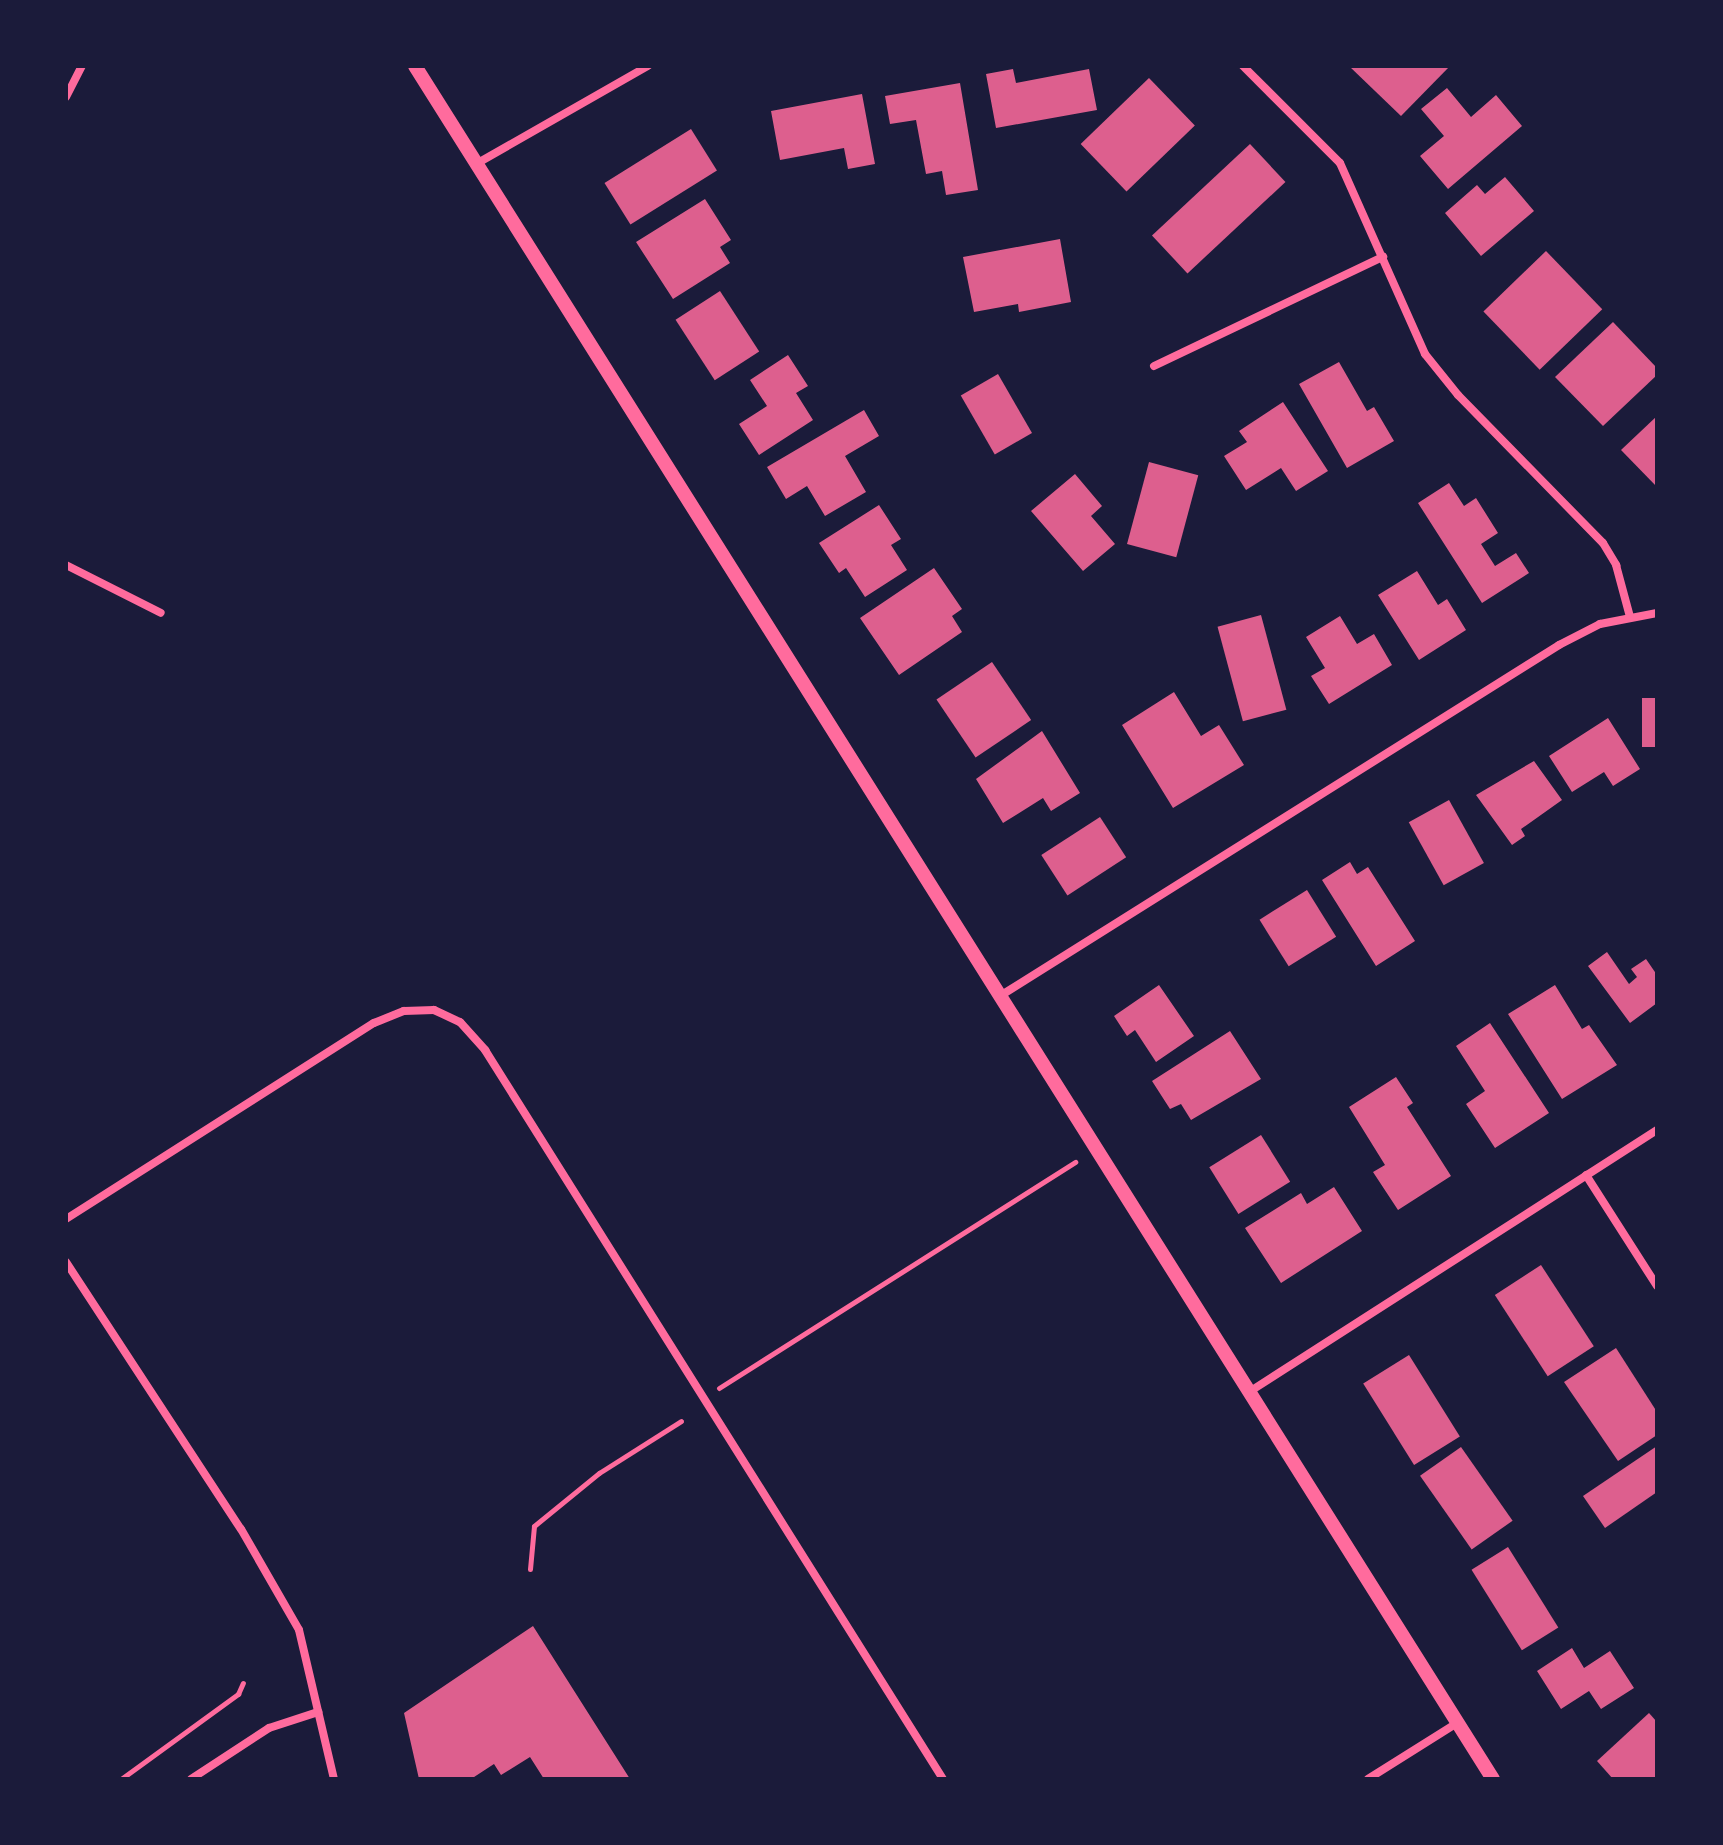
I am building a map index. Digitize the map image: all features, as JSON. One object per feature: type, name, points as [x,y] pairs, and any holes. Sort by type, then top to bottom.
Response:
[{"type":"street","points":[[66,97],[82,66]]},
{"type":"street","points":[[415,66],[1493,1779]]},
{"type":"street","points":[[476,164],[648,66]]},
{"type":"street","points":[[1243,66],[1340,163],[1425,354],[1458,395],[1603,543],[1616,565],[1630,617]]},
{"type":"street","points":[[1154,366],[1383,257]]},
{"type":"street","points":[[66,565],[161,613]]},
{"type":"street","points":[[1000,996],[1559,645],[1630,617],[1657,613]]},
{"type":"street","points":[[66,1219],[374,1023],[404,1011],[434,1010],[460,1022],[485,1050],[943,1779]]},
{"type":"street","points":[[1249,1392],[1657,1130]]},
{"type":"street","points":[[1586,1175],[1657,1286]]},
{"type":"street","points":[[66,1262],[241,1529],[299,1630],[334,1779]]},
{"type":"street","points":[[191,1779],[269,1728],[318,1712]]},
{"type":"street","points":[[1368,1779],[1457,1723]]},
{"type":"path","points":[[726,1385],[1096,1148]]},
{"type":"path","points":[[530,1569],[534,1526],[599,1473],[681,1421]]},
{"type":"path","points":[[121,1779],[238,1694],[243,1683]]},
{"type":"building","points":[[1349,66],[1450,66],[1401,116]]},
{"type":"building","points":[[1013,69],[1016,83],[1089,69],[1097,110],[996,128],[986,74]]},
{"type":"building","points":[[1149,78],[1195,125],[1127,191],[1081,144]]},
{"type":"building","points":[[960,83],[978,190],[946,195],[942,171],[926,174],[916,120],[890,124],[885,96]]},
{"type":"building","points":[[1447,88],[1471,117],[1496,95],[1522,126],[1448,189],[1420,156],[1444,136],[1421,109]]},
{"type":"building","points":[[862,94],[875,164],[848,169],[844,148],[780,160],[771,111]]},
{"type":"building","points":[[691,129],[717,171],[630,225],[604,183]]},
{"type":"building","points":[[1250,144],[1285,182],[1187,273],[1152,235]]},
{"type":"building","points":[[1505,177],[1534,211],[1481,256],[1445,213],[1477,185],[1485,194]]},
{"type":"building","points":[[705,199],[731,240],[720,247],[730,263],[673,299],[636,242]]},
{"type":"building","points":[[1060,239],[1071,302],[1019,312],[1018,304],[974,312],[963,257]]},
{"type":"building","points":[[1546,251],[1602,309],[1540,370],[1483,311]]},
{"type":"building","points":[[720,291],[759,351],[715,380],[676,320]]},
{"type":"building","points":[[1613,322],[1657,368],[1657,375],[1603,426],[1555,377]]},
{"type":"building","points":[[788,355],[808,386],[796,393],[813,420],[759,455],[739,424],[767,406],[750,380]]},
{"type":"building","points":[[1339,362],[1367,411],[1374,407],[1394,441],[1347,468],[1299,384]]},
{"type":"building","points":[[998,374],[1032,433],[995,454],[961,396]]},
{"type":"building","points":[[1283,402],[1328,471],[1296,491],[1281,468],[1246,490],[1224,456],[1247,442],[1239,431]]},
{"type":"building","points":[[864,410],[879,436],[845,456],[866,492],[825,516],[807,486],[786,499],[767,467]]},
{"type":"building","points":[[1657,416],[1657,487],[1621,450]]},
{"type":"building","points":[[1149,462],[1198,475],[1176,557],[1127,544]]},
{"type":"building","points":[[1075,474],[1102,506],[1091,516],[1115,544],[1083,571],[1031,511]]},
{"type":"building","points":[[1449,483],[1464,506],[1476,498],[1498,533],[1481,544],[1495,566],[1516,553],[1529,573],[1482,603],[1418,503]]},
{"type":"building","points":[[879,505],[901,539],[891,545],[907,570],[865,597],[846,568],[839,573],[819,543]]},
{"type":"building","points":[[934,568],[962,609],[952,616],[962,632],[899,675],[860,618]]},
{"type":"building","points":[[1417,571],[1438,605],[1447,599],[1466,630],[1419,660],[1378,595]]},
{"type":"building","points":[[1261,615],[1286,710],[1243,721],[1218,627]]},
{"type":"building","points":[[1340,616],[1357,644],[1374,634],[1392,665],[1329,704],[1311,676],[1325,668],[1306,637]]},
{"type":"building","points":[[992,662],[1031,720],[976,757],[936,699]]},
{"type":"building","points":[[1174,692],[1201,736],[1219,725],[1244,765],[1173,808],[1122,725]]},
{"type":"building","points":[[1642,698],[1657,698],[1657,747],[1642,747]]},
{"type":"building","points":[[1608,718],[1640,769],[1613,786],[1604,772],[1572,792],[1549,756]]},
{"type":"building","points":[[1042,731],[1080,793],[1051,811],[1043,798],[1003,823],[976,779]]},
{"type":"building","points":[[1534,761],[1562,800],[1521,829],[1525,836],[1512,845],[1476,795]]},
{"type":"building","points":[[1449,800],[1484,863],[1444,885],[1409,822]]},
{"type":"building","points":[[1100,817],[1126,857],[1067,895],[1041,855]]},
{"type":"building","points":[[1350,862],[1357,874],[1368,867],[1415,941],[1376,966],[1322,880]]},
{"type":"building","points":[[1307,890],[1336,937],[1289,966],[1260,920]]},
{"type":"building","points":[[1607,952],[1629,984],[1637,977],[1631,969],[1646,959],[1657,975],[1657,1003],[1630,1023],[1588,966]]},
{"type":"building","points":[[1159,985],[1194,1036],[1156,1062],[1135,1030],[1127,1036],[1114,1016]]},
{"type":"building","points":[[1555,985],[1582,1029],[1589,1025],[1617,1065],[1562,1099],[1508,1014]]},
{"type":"building","points":[[1490,1023],[1549,1113],[1495,1148],[1466,1104],[1485,1091],[1456,1046]]},
{"type":"building","points":[[1230,1031],[1261,1079],[1191,1120],[1181,1104],[1170,1109],[1152,1081]]},
{"type":"building","points":[[1396,1077],[1413,1103],[1407,1107],[1451,1176],[1398,1210],[1373,1172],[1385,1165],[1349,1107]]},
{"type":"building","points":[[1261,1135],[1290,1182],[1238,1214],[1209,1167]]},
{"type":"building","points":[[1334,1187],[1362,1231],[1281,1283],[1245,1228],[1301,1193],[1307,1204]]},
{"type":"building","points":[[1541,1265],[1594,1346],[1548,1376],[1495,1295]]},
{"type":"building","points":[[1616,1348],[1657,1412],[1657,1435],[1618,1461],[1564,1382]]},
{"type":"building","points":[[1409,1355],[1460,1436],[1414,1465],[1363,1384]]},
{"type":"building","points":[[1657,1446],[1657,1492],[1605,1528],[1583,1496]]},
{"type":"building","points":[[1461,1447],[1513,1521],[1472,1549],[1420,1476]]},
{"type":"building","points":[[1508,1547],[1558,1628],[1522,1650],[1472,1570]]},
{"type":"building","points":[[533,1626],[630,1779],[544,1779],[530,1757],[501,1775],[494,1764],[471,1779],[419,1779],[404,1713]]},
{"type":"building","points":[[1572,1648],[1584,1668],[1610,1651],[1634,1688],[1601,1709],[1589,1691],[1561,1709],[1537,1671]]},
{"type":"building","points":[[1649,1713],[1657,1722],[1657,1779],[1613,1779],[1597,1761]]}]
